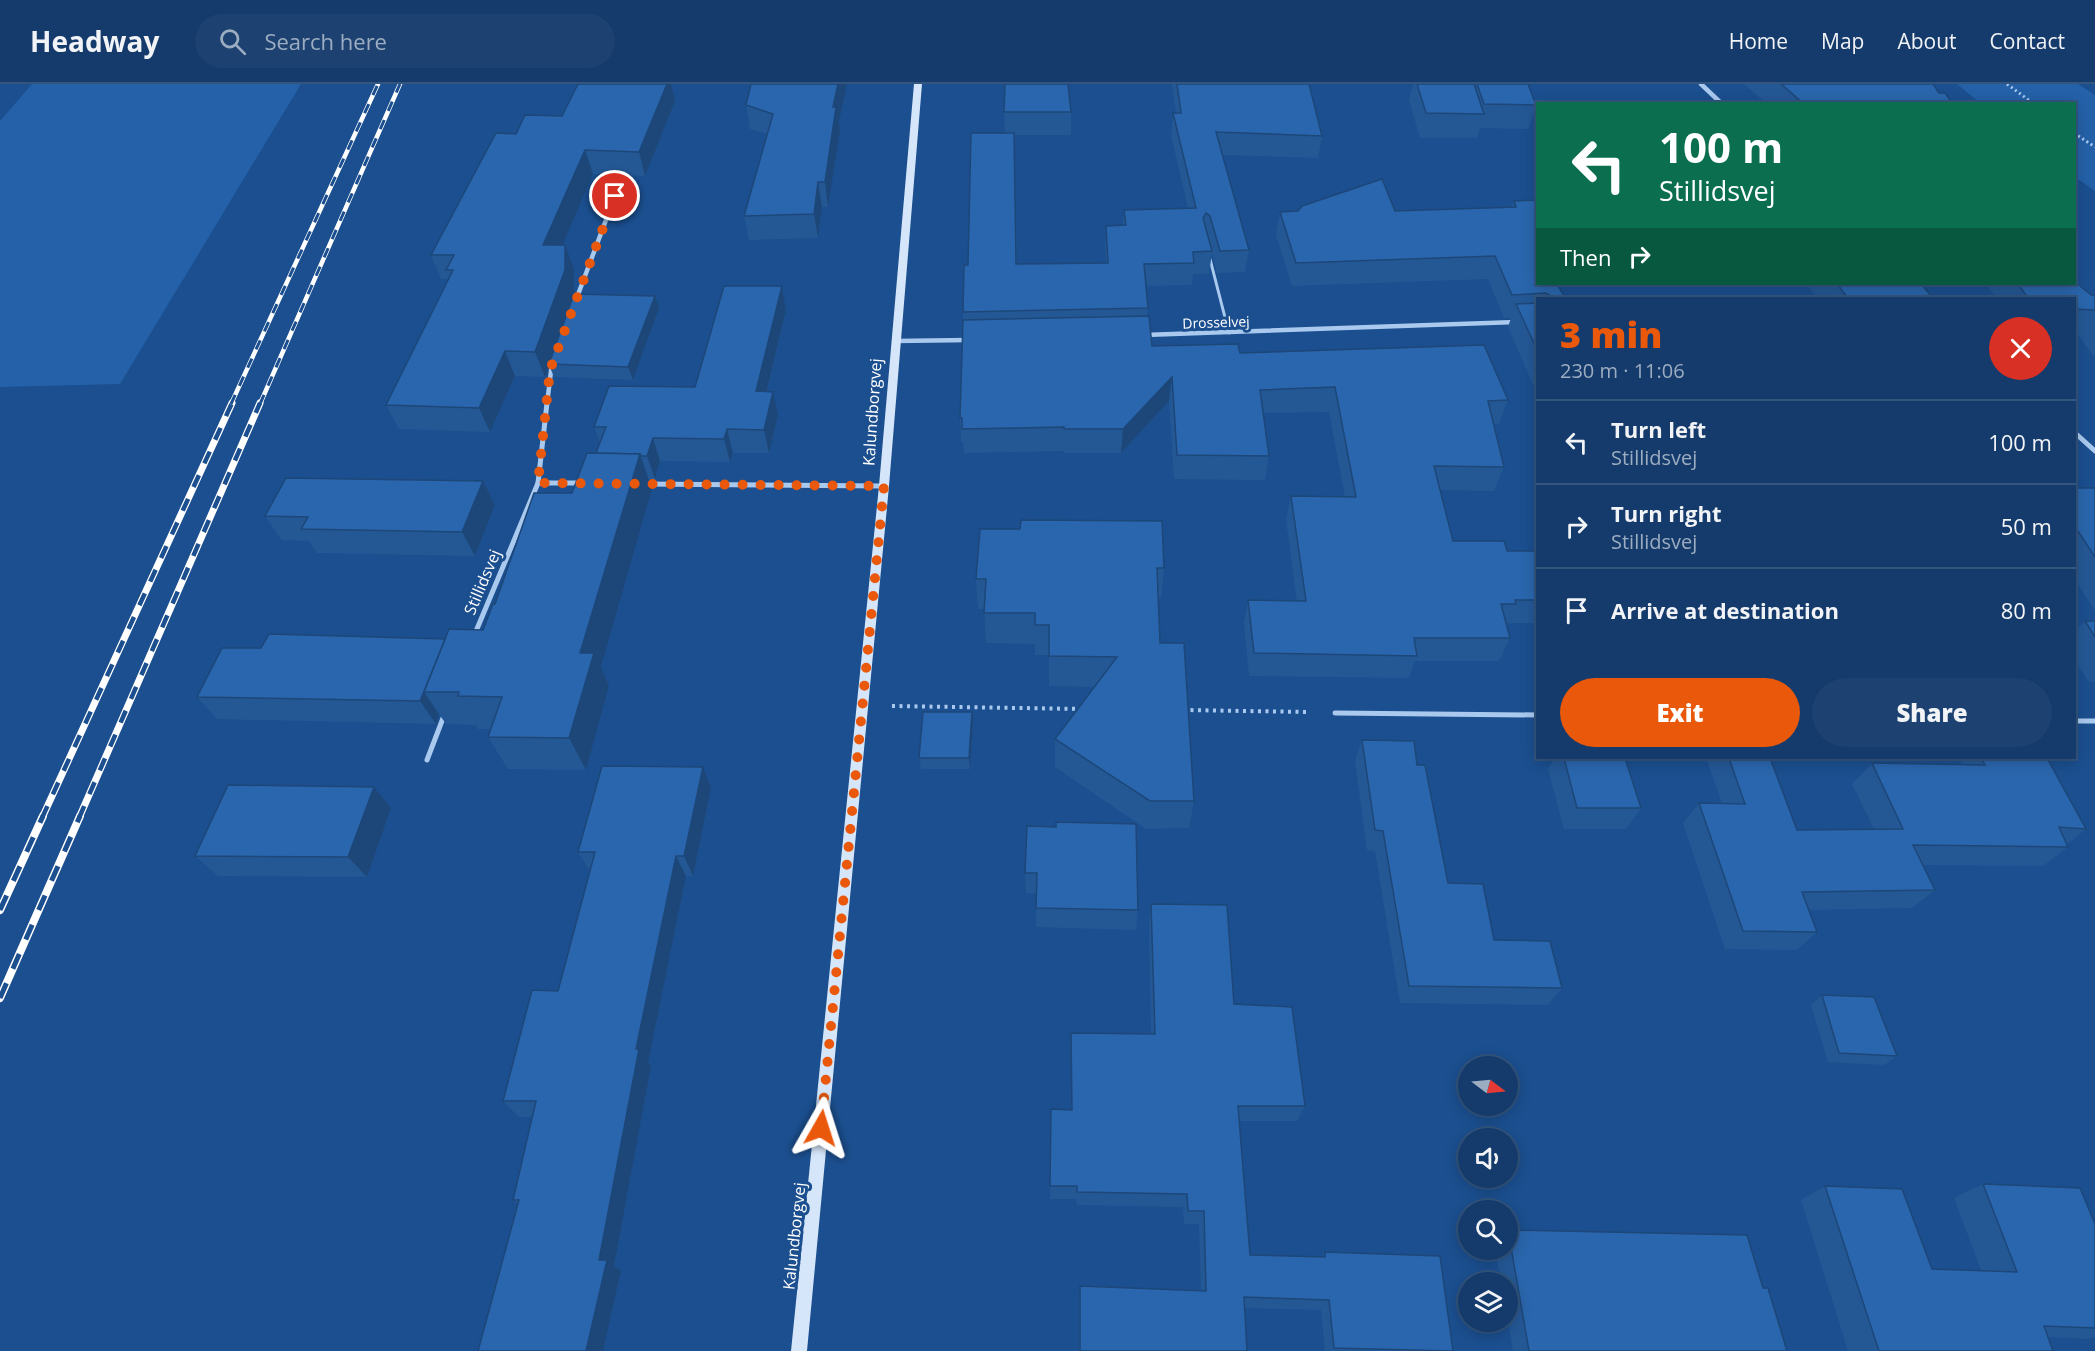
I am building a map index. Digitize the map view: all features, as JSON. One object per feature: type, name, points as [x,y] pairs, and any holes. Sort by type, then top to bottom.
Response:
[{"type":"street","name":"Kalundborgvej","points":[[799,1351],[884,486],[894,341],[918,84]]},
{"type":"street","points":[[1701,84],[1720,102]]},
{"type":"street","points":[[573,309],[615,196]]},
{"type":"street","name":"Drosselvej","points":[[1134,336],[1526,321]]},
{"type":"street","points":[[894,341],[971,339]]},
{"type":"street","name":"Stillidsvej","points":[[473,640],[538,483],[550,370],[554,360]]},
{"type":"street","points":[[2076,434],[2095,451]]},
{"type":"street","points":[[538,483],[596,483]]},
{"type":"street","points":[[642,484],[884,486]]},
{"type":"street","points":[[427,760],[448,705]]},
{"type":"street","points":[[1335,713],[1536,716]]},
{"type":"street","points":[[2076,720],[2095,721]]},
{"type":"lane","points":[[1207,250],[1229,333]]},
{"type":"path","points":[[2007,84],[2031,102]]},
{"type":"path","points":[[2076,134],[2095,147]]},
{"type":"path","points":[[863,705],[1087,709]]},
{"type":"path","points":[[1182,710],[1335,713]]},
{"type":"shaded area","points":[[32,84],[301,84],[120,384],[0,387],[0,121]]},
{"type":"shaded area","points":[[1957,84],[2078,84],[2095,95],[2095,191],[2076,178],[2076,102],[1979,102]]},
{"type":"building","points":[[578,84],[667,84],[639,152],[585,150],[543,245],[565,245],[565,270],[535,352],[505,351],[479,408],[386,405],[453,270],[446,270],[454,255],[431,255],[496,133],[516,134],[525,115],[562,116]]},
{"type":"building","points":[[751,84],[838,84],[833,107],[836,107],[825,182],[818,182],[814,214],[744,216],[773,114],[746,105]]},
{"type":"building","points":[[1005,84],[1068,84],[1071,112],[1004,112]]},
{"type":"building","points":[[1177,84],[1309,84],[1322,136],[1216,132],[1249,250],[1220,251],[1210,216],[1206,213],[1203,218],[1212,251],[1193,252],[1194,263],[1144,264],[1148,308],[963,312],[964,265],[968,265],[971,133],[1014,133],[1016,264],[1108,263],[1106,226],[1126,225],[1124,210],[1196,208],[1173,113],[1181,113]]},
{"type":"building","points":[[1417,84],[1474,84],[1484,114],[1426,113]]},
{"type":"building","points":[[1477,84],[1528,84],[1536,105],[1484,104]]},
{"type":"building","points":[[1781,84],[1933,84],[1939,93],[1945,93],[1952,102],[1802,102]]},
{"type":"building","points":[[1382,179],[1395,211],[1516,207],[1514,201],[1536,200],[1536,285],[1558,285],[1564,297],[1550,297],[1546,293],[1512,295],[1495,256],[1296,263],[1280,212],[1298,211],[1302,206]]},
{"type":"building","points":[[2076,283],[2091,295],[2095,295],[2095,310],[2076,309],[2076,297],[2027,297],[2019,285],[2076,285]]},
{"type":"building","points":[[1838,285],[1922,285],[1932,297],[1847,297]]},
{"type":"building","points":[[724,286],[782,286],[756,391],[773,392],[764,430],[727,429],[724,439],[653,438],[647,456],[596,453],[606,427],[594,427],[609,386],[695,387]]},
{"type":"building","points":[[574,294],[655,296],[628,367],[549,364]]},
{"type":"building","points":[[1536,303],[1536,348],[1516,304]]},
{"type":"building","points":[[1149,316],[1152,346],[1238,344],[1240,353],[1484,345],[1508,400],[1488,401],[1504,467],[1434,466],[1453,541],[1504,541],[1507,551],[1536,551],[1536,600],[1515,600],[1516,604],[1501,604],[1510,638],[1414,638],[1417,656],[1254,653],[1248,600],[1306,601],[1291,496],[1356,497],[1335,387],[1260,390],[1269,456],[1177,455],[1172,377],[1123,429],[1064,429],[1064,427],[962,429],[962,418],[960,418],[963,320]]},
{"type":"building","points":[[587,453],[640,454],[580,653],[594,653],[569,738],[488,737],[502,697],[458,696],[459,692],[424,692],[449,629],[483,630],[493,604],[495,604],[534,493],[572,493]]},
{"type":"building","points":[[286,478],[483,481],[462,532],[301,529],[308,517],[265,516]]},
{"type":"building","points":[[2076,488],[2095,488],[2095,557],[2076,528]]},
{"type":"building","points":[[1021,520],[1162,521],[1164,568],[1157,568],[1160,643],[1184,643],[1194,801],[1150,801],[1055,739],[1117,657],[1049,656],[1049,625],[1035,625],[1035,613],[984,613],[986,579],[976,579],[980,529],[1020,529]]},
{"type":"building","points":[[2085,621],[2095,621],[2095,637]]},
{"type":"building","points":[[269,634],[445,639],[420,701],[197,697],[222,648],[261,648]]},
{"type":"building","points":[[923,712],[972,712],[969,758],[919,758]]},
{"type":"building","points":[[1362,740],[1414,741],[1417,765],[1425,765],[1448,883],[1483,884],[1494,940],[1550,941],[1562,988],[1409,986],[1383,831],[1375,830]]},
{"type":"building","points":[[1564,759],[1625,759],[1641,808],[1577,808]]},
{"type":"building","points":[[1729,759],[1770,759],[1797,830],[1903,829],[1872,763],[1985,765],[1982,759],[2048,759],[2086,829],[2059,827],[2068,847],[1913,845],[1935,890],[1802,892],[1817,932],[1743,931],[1699,803],[1745,804]]},
{"type":"building","points":[[602,766],[703,767],[684,856],[676,856],[636,1049],[639,1049],[599,1260],[607,1260],[586,1351],[478,1351],[519,1200],[513,1200],[536,1101],[503,1101],[532,990],[558,991],[595,852],[578,852]]},
{"type":"building","points":[[228,785],[374,787],[348,857],[195,856]]},
{"type":"building","points":[[1056,822],[1136,824],[1138,910],[1036,908],[1037,873],[1025,873],[1027,826],[1056,827]]},
{"type":"building","points":[[1151,904],[1227,905],[1234,1004],[1292,1007],[1305,1106],[1238,1106],[1250,1255],[1325,1257],[1325,1252],[1440,1256],[1453,1351],[1334,1348],[1329,1300],[1244,1297],[1247,1351],[1080,1351],[1080,1286],[1206,1291],[1204,1211],[1188,1211],[1187,1194],[1077,1192],[1077,1186],[1050,1186],[1051,1109],[1072,1110],[1071,1033],[1155,1034]]},
{"type":"building","points":[[1822,995],[1874,997],[1897,1056],[1839,1053]]},
{"type":"building","points":[[1983,1184],[2080,1188],[2095,1224],[2095,1328],[2044,1326],[2053,1351],[1879,1351],[1825,1186],[1902,1189],[1932,1269],[2017,1272]]},
{"type":"building","points":[[1518,1230],[1747,1235],[1763,1288],[1768,1288],[1787,1351],[1529,1351],[1518,1288],[1518,1272],[1515,1272],[1513,1260],[1518,1260]]},
{"type":"railway","points":[[231,404],[378,84]]},
{"type":"railway","points":[[260,404],[400,84]]},
{"type":"railway","points":[[42,818],[232,403]]},
{"type":"railway","points":[[79,818],[260,403]]},
{"type":"railway","points":[[0,910],[43,816]]},
{"type":"railway","points":[[0,998],[80,816]]},
{"type":"route","points":[[615,196],[550,370],[538,483],[884,486],[821,1128]]}]
